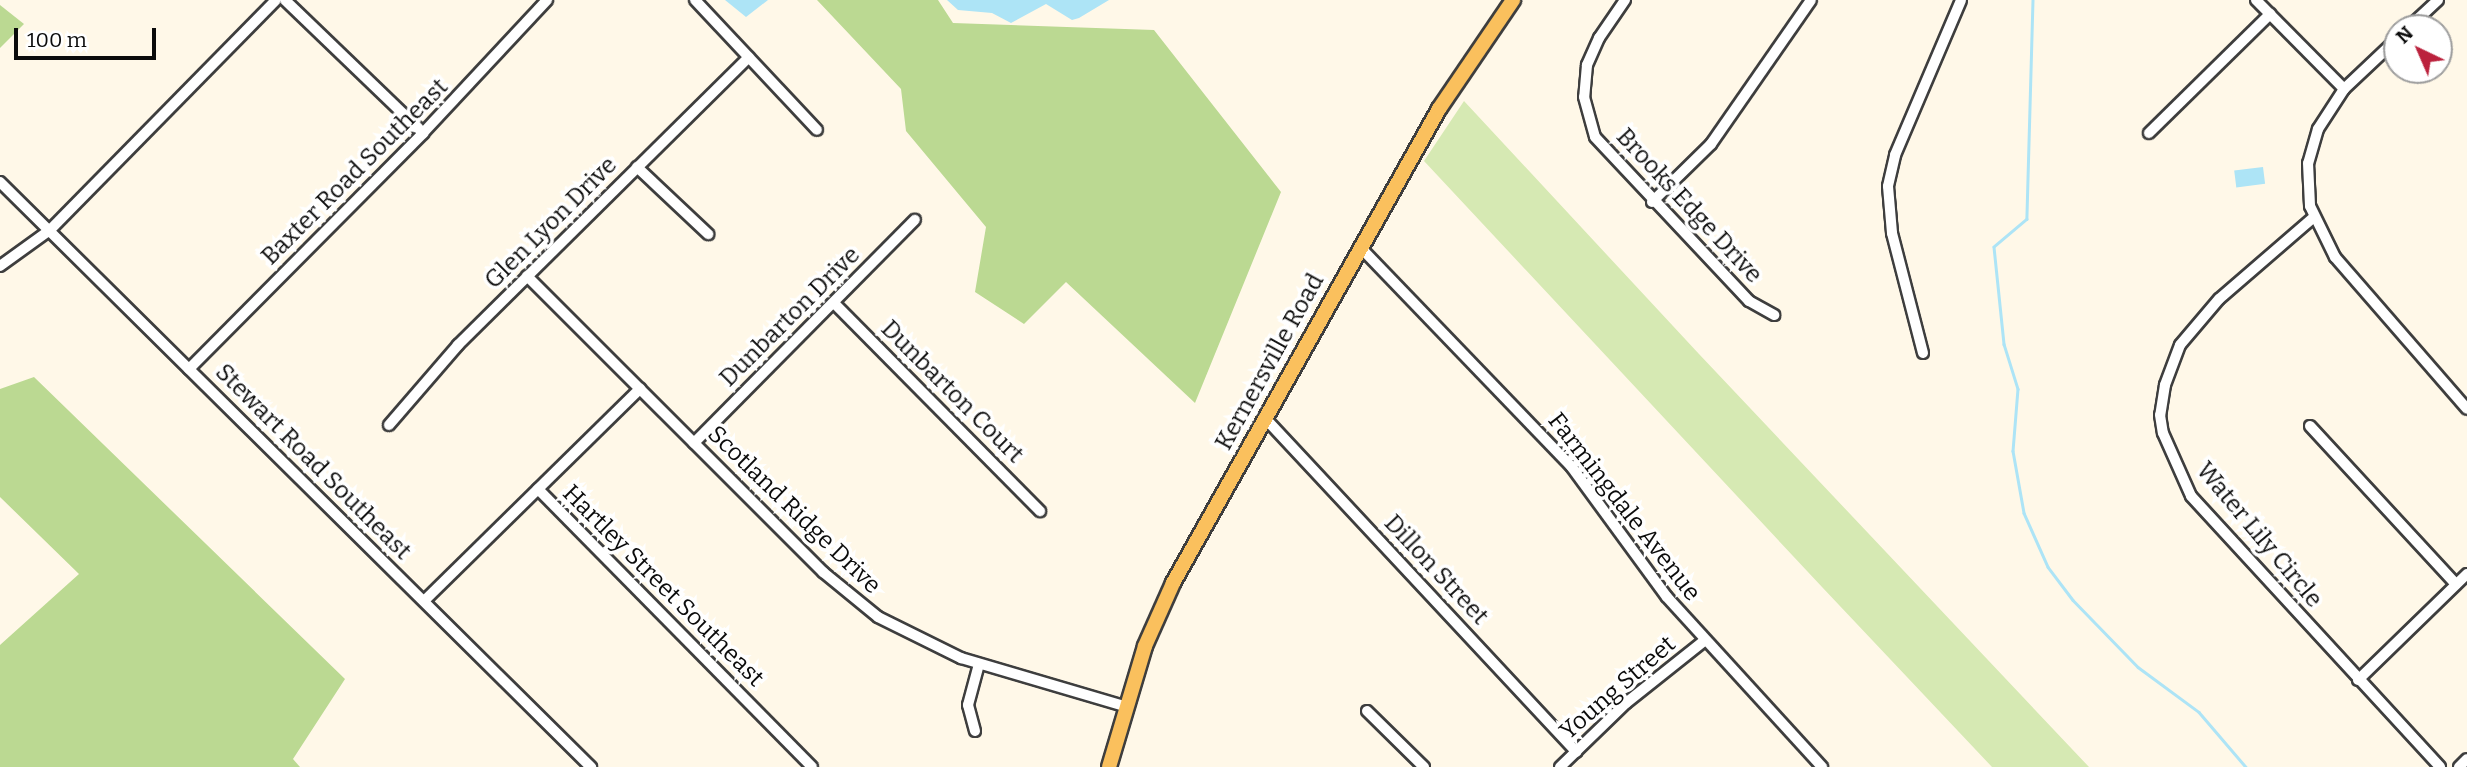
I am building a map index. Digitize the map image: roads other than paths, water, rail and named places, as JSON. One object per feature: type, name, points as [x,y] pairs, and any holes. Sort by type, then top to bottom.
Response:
[{"type":"main road","name":"Kernersville Road","points":[[1109,767],[1124,706],[1173,583],[1438,109],[1513,0]]},
{"type":"street","points":[[0,266],[50,230],[276,0]]},
{"type":"street","points":[[285,0],[424,133]]},
{"type":"street","name":"Baxter Road Southeast","points":[[189,369],[424,133],[547,0]]},
{"type":"street","points":[[695,0],[817,130]]},
{"type":"street","name":"Brooks Edge Drive","points":[[1625,0],[1592,52],[1584,97],[1590,123],[1604,151],[1652,202],[1749,301],[1774,315]]},
{"type":"street","points":[[1652,202],[1711,144],[1811,0]]},
{"type":"street","points":[[1923,353],[1892,233],[1888,186],[1895,155],[1961,0]]},
{"type":"street","points":[[2256,0],[2344,89]]},
{"type":"street","points":[[2423,14],[2438,0]]},
{"type":"street","points":[[2149,133],[2270,14]]},
{"type":"street","points":[[2383,52],[2344,89],[2318,129],[2308,163],[2314,217],[2335,257],[2467,409]]},
{"type":"street","name":"Glen Lyon Drive","points":[[389,425],[527,276],[748,57]]},
{"type":"street","points":[[637,167],[708,234]]},
{"type":"street","name":"Stewart Road Southeast","points":[[0,182],[591,767]]},
{"type":"street","name":"Water Lily Circle","points":[[2314,217],[2264,257],[2193,327],[2172,361],[2160,415],[2169,453],[2192,496],[2440,767]]},
{"type":"street","name":"Dunbarton Drive","points":[[694,443],[915,220]]},
{"type":"street","name":"Farmingdale Avenue","points":[[1360,247],[1571,466],[1704,641],[1822,767]]},
{"type":"street","name":"Scotland Ridge Drive","points":[[527,276],[859,603],[918,640],[979,664],[1124,706]]},
{"type":"street","name":"Dunbarton Court","points":[[834,303],[1040,512]]},
{"type":"street","points":[[538,489],[640,389]]},
{"type":"street","name":"Dillon Street","points":[[1264,417],[1576,752]]},
{"type":"street","points":[[2310,426],[2456,584]]},
{"type":"street","name":"Hartley Street Southeast","points":[[424,601],[538,489],[812,767]]},
{"type":"street","points":[[2358,680],[2467,574]]},
{"type":"street","name":"Young Street","points":[[1560,767],[1626,703],[1704,641]]},
{"type":"street","points":[[975,731],[968,705],[979,664]]},
{"type":"street","points":[[1367,711],[1424,767]]},
{"type":"street","points":[[2459,767],[2467,759]]},
{"type":"water","points":[[725,0],[768,0],[746,17]]},
{"type":"water","points":[[947,0],[1109,0],[1072,20],[1046,4],[1011,23],[992,13],[958,10]]},
{"type":"water","points":[[2263,167],[2265,184],[2236,187],[2234,171]]},
{"type":"waterway","points":[[2033,0],[2027,219],[1994,247],[2004,344],[2018,389],[2013,451],[2024,513],[2048,567],[2073,600],[2138,667],[2199,712],[2246,767]]}]
